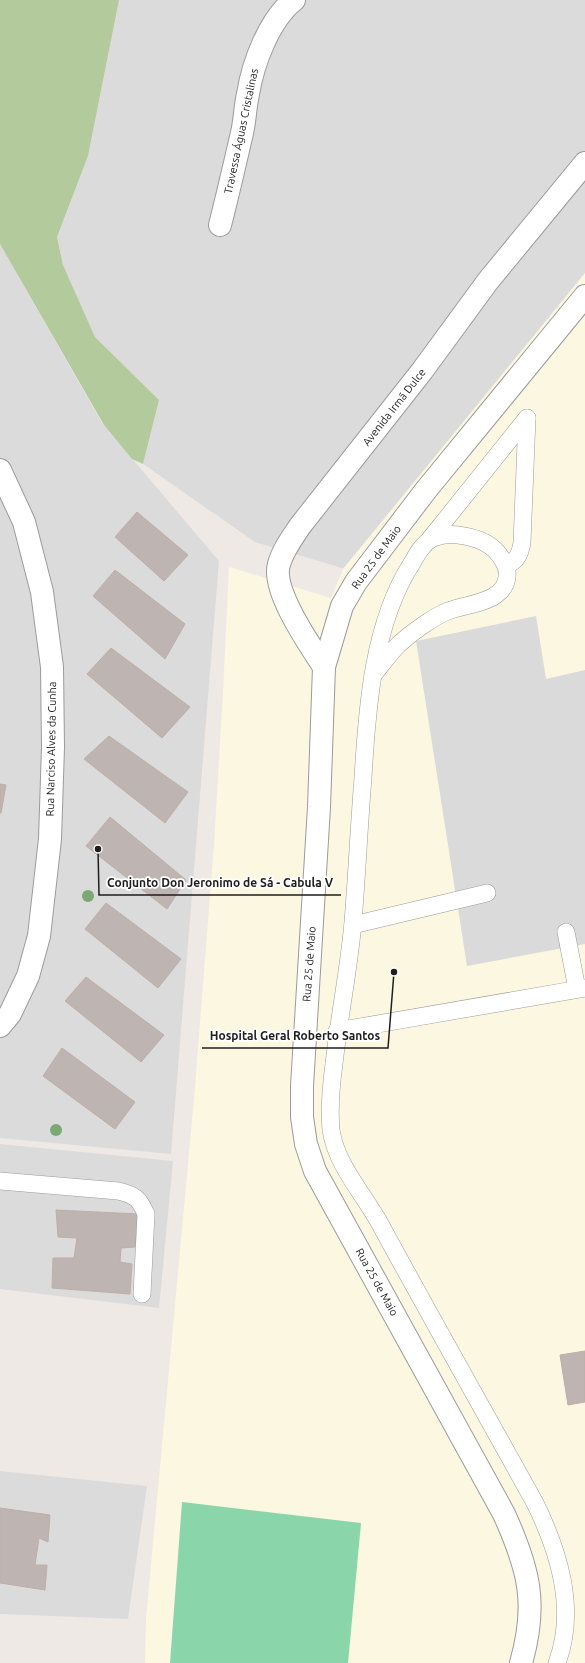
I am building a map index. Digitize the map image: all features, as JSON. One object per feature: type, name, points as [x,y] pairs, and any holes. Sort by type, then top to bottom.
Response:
[{"type":"street","name":"Travessa Águas Cristalinas","points":[[220,224],[243,131],[248,93],[256,64],[269,32],[284,9],[294,0]]},
{"type":"street","name":"Avenida Irmã Dulce","points":[[324,667],[285,599],[279,582],[279,565],[287,546],[300,526],[422,371],[488,280],[585,163]]},
{"type":"street","name":"Rua 25 de Maio","points":[[521,1663],[530,1614],[528,1583],[524,1564],[515,1537],[504,1514],[315,1171],[306,1144],[302,1117],[302,1086],[319,807],[324,667],[342,606],[356,582],[426,490],[585,296]]},
{"type":"street","name":"Rua Narciso Alves da Cunha","points":[[0,470],[24,522],[42,592],[52,667],[53,747],[50,839],[39,936],[28,976],[10,1014],[0,1026]]},
{"type":"lane","points":[[506,565],[513,563],[517,558],[522,543],[528,418],[419,551],[403,576],[391,605],[382,635],[374,674],[366,733],[353,925],[338,1030],[330,1110],[331,1130],[336,1152],[376,1217],[535,1502],[546,1526],[560,1566],[565,1596],[566,1625],[561,1654],[557,1663]]},
{"type":"lane","points":[[374,674],[400,643],[422,627],[446,612],[496,595],[508,577],[506,565],[499,553],[484,542],[468,536],[450,534],[430,539]]},
{"type":"lane","points":[[353,925],[487,893]]},
{"type":"lane","points":[[338,1030],[581,988],[566,932]]},
{"type":"lane","points":[[0,1181],[118,1191],[132,1194],[141,1202],[146,1214],[142,1294]]},
{"type":"shaded area","points":[[119,0],[585,0],[585,288],[355,572],[255,542],[143,464],[159,400],[95,337],[63,265],[57,237],[88,156]]},
{"type":"shaded area","points":[[0,244],[102,423],[219,561],[171,1154],[0,1138]]},
{"type":"shaded area","points":[[585,273],[585,1663],[145,1663],[146,1619],[194,1099],[214,845],[229,567],[331,598],[343,569]]},
{"type":"shaded area","points":[[536,616],[546,679],[585,670],[585,944],[467,966],[416,641]]},
{"type":"shaded area","points":[[0,1144],[173,1161],[159,1308],[0,1289]]},
{"type":"shaded area","points":[[0,1471],[147,1486],[128,1619],[0,1614]]},
{"type":"green space","points":[[0,0],[119,0],[88,156],[57,237],[63,265],[95,337],[159,400],[143,464],[132,459],[104,425],[0,244]]},
{"type":"green space","points":[[182,1502],[361,1523],[348,1663],[170,1663]]},
{"type":"building","points":[[137,512],[188,555],[164,581],[115,537]]},
{"type":"building","points":[[115,570],[185,624],[165,659],[93,596]]},
{"type":"building","points":[[111,648],[190,707],[162,738],[87,674]]},
{"type":"building","points":[[109,736],[188,792],[165,823],[84,759]]},
{"type":"building","points":[[0,784],[6,785],[1,813],[0,813]]},
{"type":"building","points":[[110,817],[186,880],[167,909],[86,846]]},
{"type":"building","points":[[106,903],[181,959],[158,988],[85,929]]},
{"type":"building","points":[[86,977],[164,1035],[141,1062],[65,1001]]},
{"type":"building","points":[[62,1048],[135,1102],[115,1129],[43,1076]]},
{"type":"building","points":[[56,1210],[138,1214],[135,1247],[121,1248],[120,1262],[132,1264],[130,1294],[52,1288],[53,1258],[74,1258],[77,1238],[58,1237]]},
{"type":"building","points":[[585,1351],[585,1402],[568,1405],[560,1355]]},
{"type":"building","points":[[0,1508],[50,1515],[48,1542],[39,1538],[35,1565],[47,1565],[45,1590],[0,1583]]},
{"type":"place","name":"Conjunto Don Jeronimo de Sá - Cabula V","points":[[98,849]]},
{"type":"place","name":"Hospital Geral Roberto Santos","points":[[394,972]]}]
